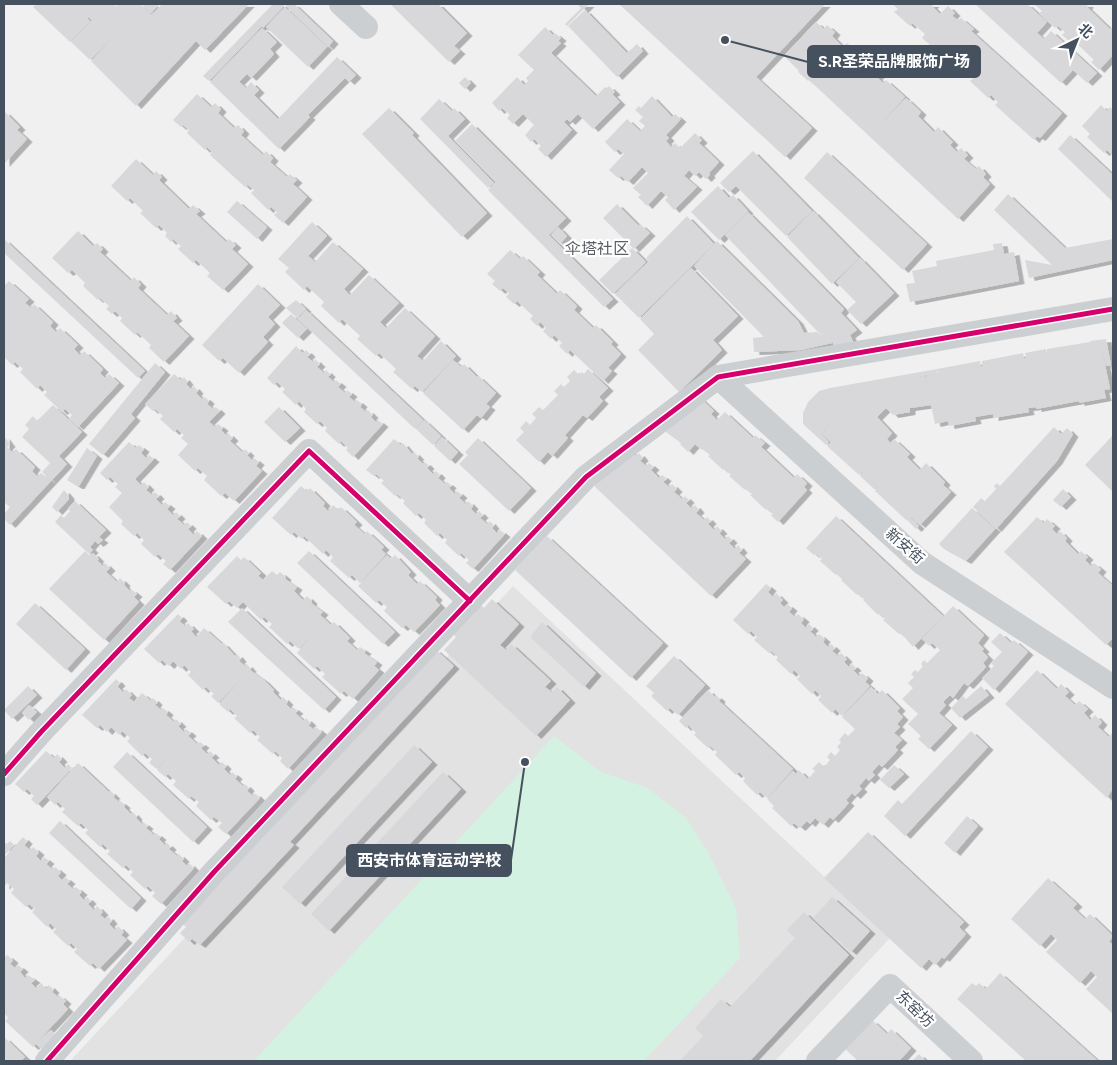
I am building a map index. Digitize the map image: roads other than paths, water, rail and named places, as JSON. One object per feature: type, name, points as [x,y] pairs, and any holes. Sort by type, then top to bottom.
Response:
[{"type":"street","points":[[341,4],[366,27]]},
{"type":"street","points":[[47,1061],[214,872],[586,476],[718,377],[1113,309]]},
{"type":"street","name":"新安街","points":[[718,377],[922,563],[1113,687]]},
{"type":"street","points":[[4,774],[41,732],[309,452],[470,601]]},
{"type":"street","name":"东窑坊","points":[[818,1061],[890,986],[971,1061]]},
{"type":"place","name":"S.R圣荣品牌服饰广场","points":[[725,40]]},
{"type":"place","name":"西安市体育运动学校","points":[[525,762]]},
{"type":"district","name":"伞塔社区","points":[[597,248]]}]
